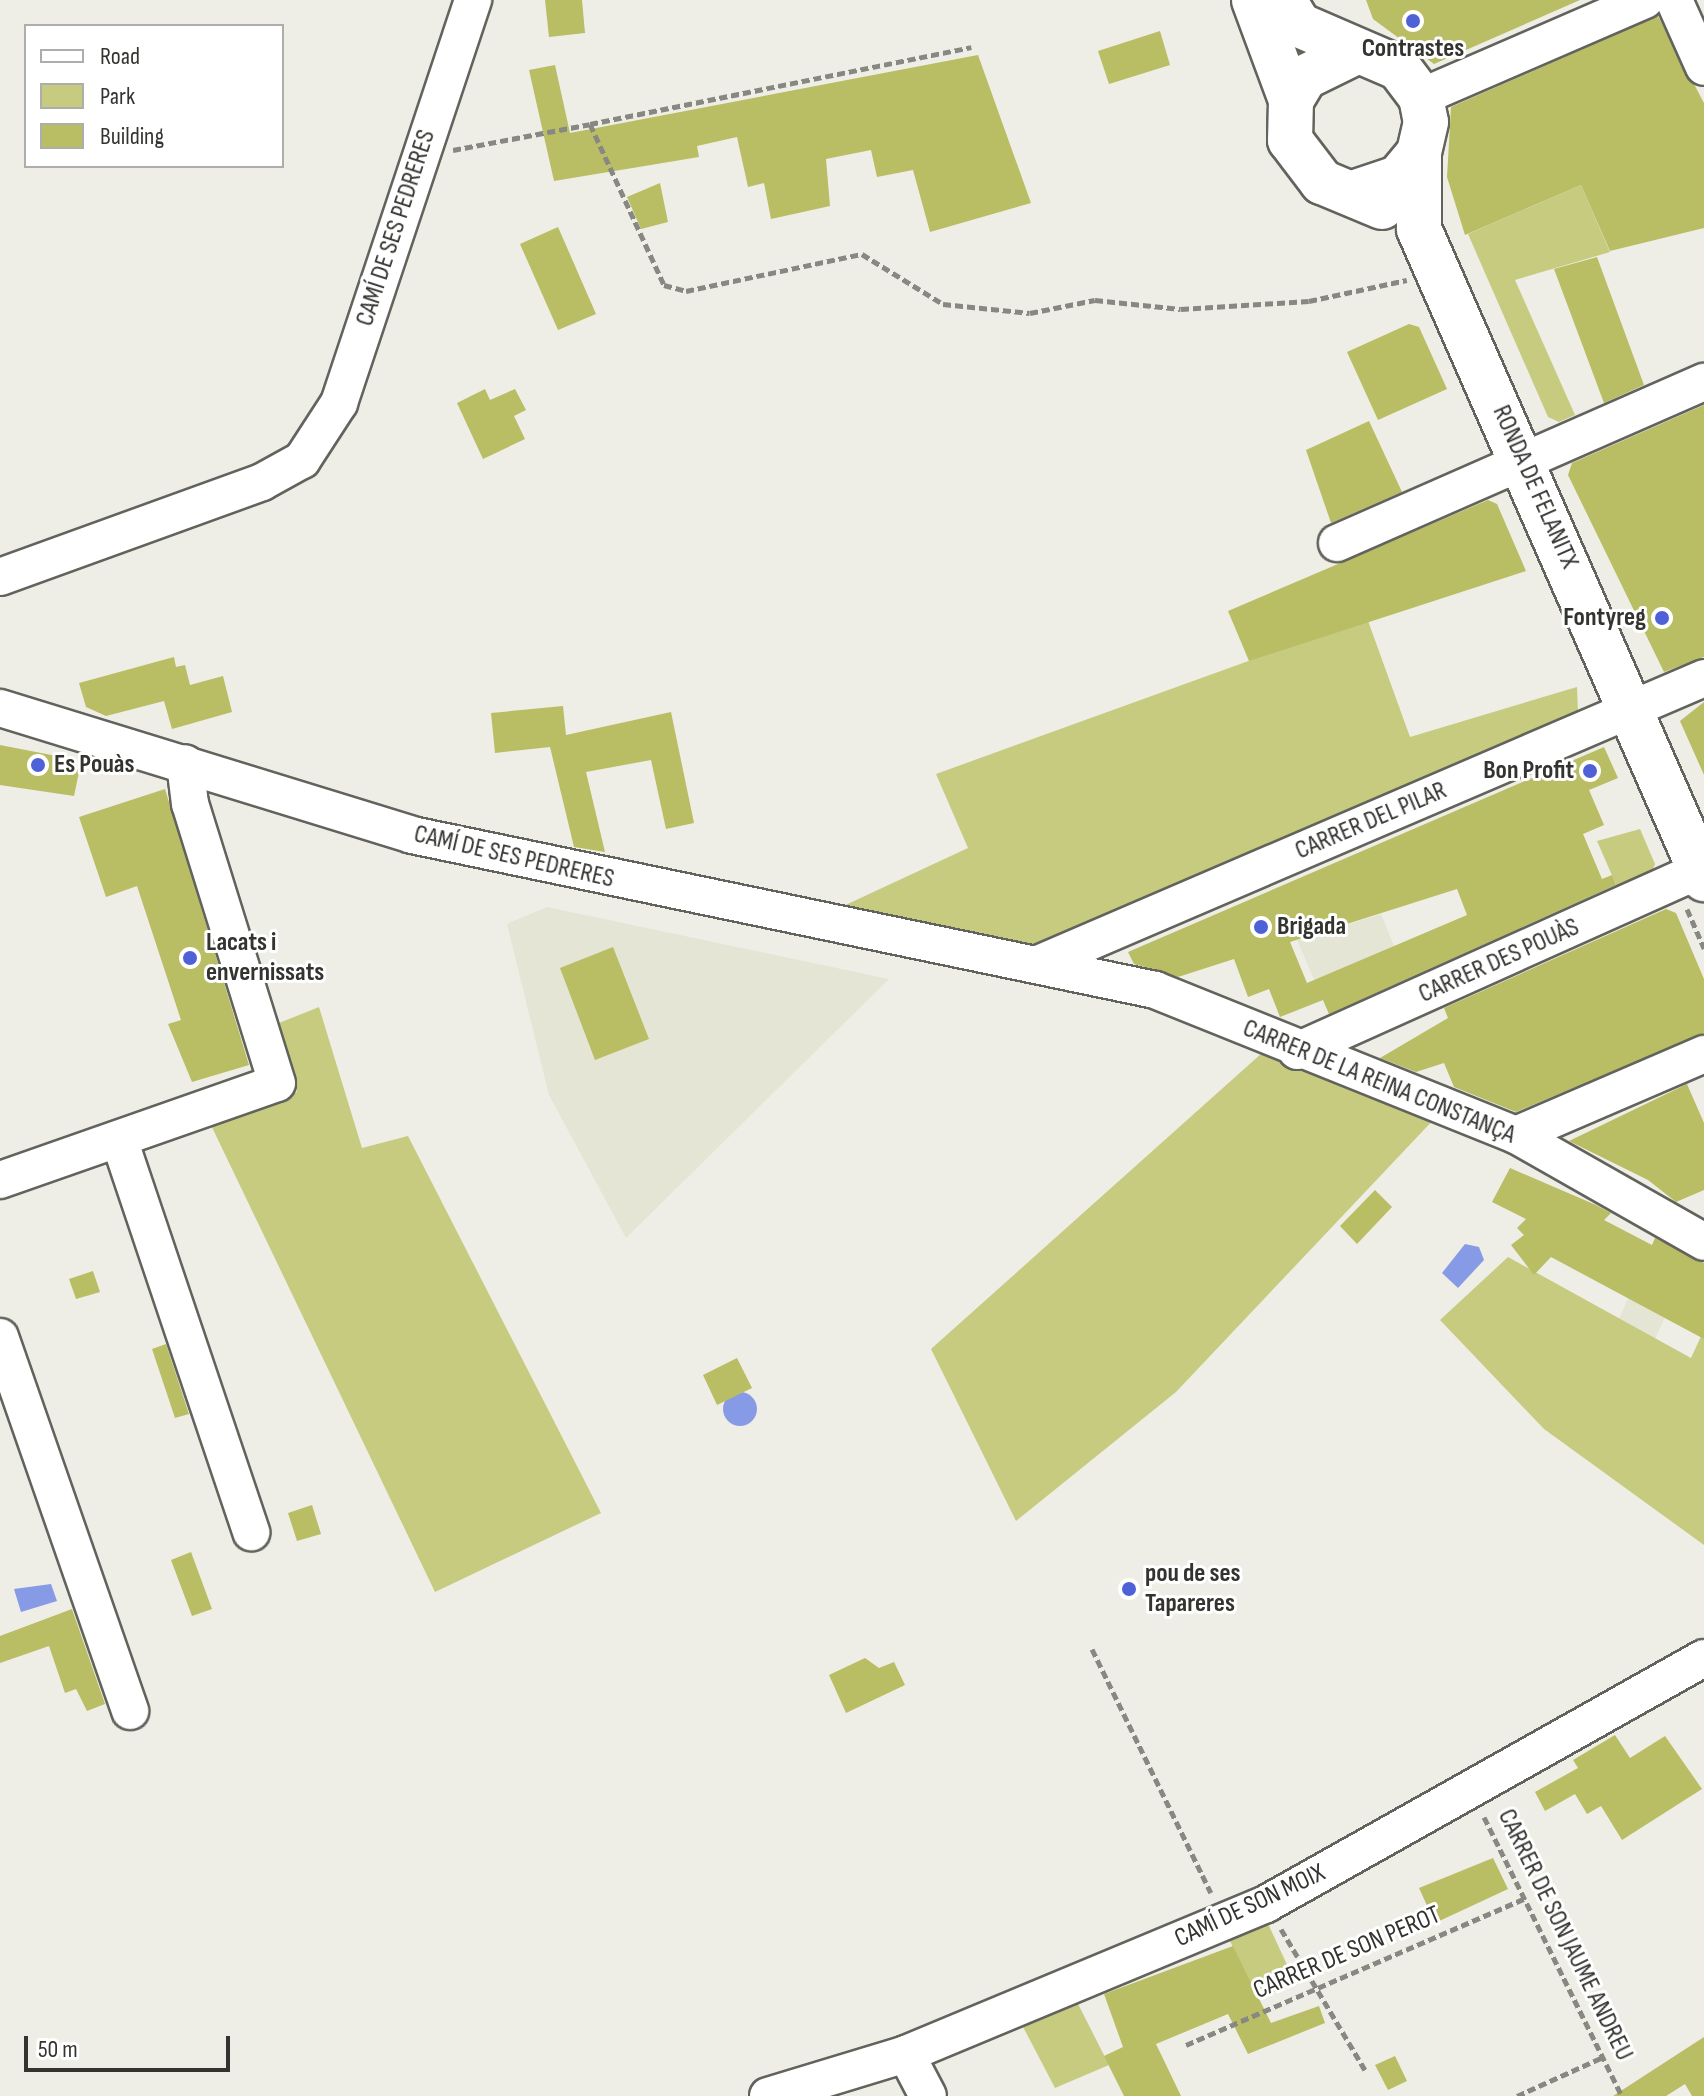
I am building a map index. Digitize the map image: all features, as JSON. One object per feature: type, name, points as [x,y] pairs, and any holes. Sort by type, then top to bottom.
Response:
[{"type":"main road","points":[[1254,0],[1291,100],[1290,140],[1300,161],[1322,182],[1356,192],[1419,229]]},
{"type":"main road","points":[[1284,0],[1299,25],[1341,47],[1399,68],[1421,97],[1426,122],[1419,153],[1419,229]]},
{"type":"main road","points":[[1291,100],[1323,62],[1341,47]]},
{"type":"main road","points":[[1356,192],[1398,178],[1419,153]]},
{"type":"main road","name":"RONDA DE FELANITX","points":[[1419,229],[1524,460],[1702,875]]},
{"type":"street","name":"CAMÍ DE SES PEDRERES","points":[[0,577],[262,482],[302,460],[339,403],[473,0]]},
{"type":"street","points":[[1310,0],[1341,47]]},
{"type":"street","points":[[1421,97],[1645,0]]},
{"type":"street","points":[[1674,0],[1704,67]]},
{"type":"street","points":[[1337,543],[1704,382]]},
{"type":"street","name":"CARRER DEL PILAR","points":[[1038,964],[1704,678]]},
{"type":"street","name":"CAMÍ DE SES PEDRERES","points":[[0,708],[412,835],[1038,964]]},
{"type":"street","points":[[0,1180],[277,1083],[190,804],[185,763]]},
{"type":"street","name":"CARRER DES POUÀS","points":[[1297,1051],[1702,875]]},
{"type":"street","name":"CARRER DE LA REINA CONSTANÇA","points":[[1038,964],[1155,990],[1297,1051],[1516,1135],[1695,1229]]},
{"type":"street","points":[[1516,1135],[1704,1054]]},
{"type":"street","points":[[119,1139],[251,1532]]},
{"type":"street","points":[[0,1337],[130,1711]]},
{"type":"street","name":"CAMÍ DE SON MOIX","points":[[768,2096],[906,2054],[1266,1904],[1704,1658]]},
{"type":"street","points":[[906,2054],[928,2096]]},
{"type":"path","points":[[420,156],[971,47]]},
{"type":"path","points":[[590,124],[664,285],[686,291],[862,254],[943,304],[1030,313],[1095,300],[1181,309],[1309,301],[1438,270]]},
{"type":"path","points":[[1092,1649],[1225,1921]]},
{"type":"path","name":"CARRER DE SON JAUME ANDREU","points":[[1471,1791],[1622,2096]]},
{"type":"path","name":"CARRER DE SON PEROT","points":[[1186,2045],[1524,1899]]},
{"type":"path","points":[[1266,1904],[1365,2070]]},
{"type":"path","points":[[1517,2096],[1603,2057]]},
{"type":"shaded area","points":[[547,907],[889,979],[626,1238],[549,1095],[507,924]]},
{"type":"shaded area","points":[[1381,914],[1408,980],[1329,1014],[1297,940]]},
{"type":"shaded area","points":[[1655,1238],[1693,1257],[1655,1339],[1619,1319]]},
{"type":"green space","points":[[1581,185],[1610,252],[1515,280],[1575,415],[1559,422],[1548,417],[1468,234]]},
{"type":"green space","points":[[1367,618],[1410,737],[1577,687],[1578,712],[1014,956],[824,915],[968,848],[936,774]]},
{"type":"green space","points":[[1640,829],[1655,864],[1651,874],[1618,889],[1597,841]]},
{"type":"green space","points":[[319,1007],[362,1148],[408,1136],[601,1513],[435,1592],[209,1121],[297,1092],[274,1025]]},
{"type":"green space","points":[[1262,1053],[1437,1116],[1176,1392],[1016,1521],[931,1349]]},
{"type":"green space","points":[[1508,1257],[1691,1358],[1704,1330],[1704,1545],[1544,1429],[1440,1320]]},
{"type":"green space","points":[[1264,1915],[1295,1982],[1259,1999],[1225,1931]]},
{"type":"green space","points":[[1075,1998],[1109,2065],[1055,2088],[1020,2021]]},
{"type":"water","points":[[1465,1244],[1479,1247],[1484,1260],[1458,1288],[1442,1273]]},
{"type":"water","points":[[740,1392],[752,1397],[757,1409],[752,1421],[740,1426],[728,1421],[723,1409],[728,1397]]},
{"type":"water","points":[[51,1584],[57,1601],[21,1612],[14,1589]]},
{"type":"building","points":[[545,0],[582,0],[585,33],[549,37]]},
{"type":"building","points":[[1366,0],[1580,0],[1434,64],[1373,19]]},
{"type":"building","points":[[1658,16],[1704,103],[1704,228],[1610,251],[1581,185],[1465,235],[1447,177],[1451,107]]},
{"type":"building","points":[[1160,31],[1170,65],[1109,84],[1098,51]]},
{"type":"building","points":[[978,55],[1031,203],[930,232],[913,170],[877,177],[871,150],[826,159],[830,206],[771,219],[764,183],[748,187],[737,137],[697,146],[699,157],[554,181],[529,70],[555,65],[570,133]]},
{"type":"building","points":[[660,183],[668,222],[641,229],[627,197]]},
{"type":"building","points":[[558,227],[596,314],[558,330],[520,244]]},
{"type":"building","points":[[1597,257],[1644,385],[1604,403],[1554,269]]},
{"type":"building","points":[[1409,324],[1419,327],[1447,389],[1378,420],[1347,352]]},
{"type":"building","points":[[485,389],[490,400],[515,389],[526,410],[514,416],[525,439],[483,459],[457,403]]},
{"type":"building","points":[[1704,405],[1704,657],[1664,672],[1568,475],[1572,463]]},
{"type":"building","points":[[1369,421],[1402,492],[1331,523],[1306,450]]},
{"type":"building","points":[[1488,500],[1497,504],[1526,571],[1249,661],[1228,611]]},
{"type":"building","points":[[174,657],[176,667],[185,665],[190,685],[223,676],[232,712],[172,729],[164,701],[106,716],[86,707],[79,683]]},
{"type":"building","points":[[1704,702],[1704,775],[1680,721]]},
{"type":"building","points":[[563,706],[566,735],[671,712],[694,823],[666,829],[651,760],[586,772],[605,852],[574,847],[550,747],[495,753],[491,713]]},
{"type":"building","name":"Es Pouàs","points":[[0,745],[72,759],[79,772],[74,796],[0,785]]},
{"type":"building","points":[[1604,747],[1618,778],[1589,790],[1604,825],[1583,834],[1602,879],[1612,875],[1616,885],[1329,1014],[1323,1000],[1280,1017],[1269,989],[1248,997],[1234,959],[1178,977],[1134,964],[1128,952]],"holes":[[[1457,889],[1467,915],[1307,983],[1290,942]]]},
{"type":"building","name":"Lacats i envernissats","points":[[165,789],[249,1065],[192,1082],[168,1024],[181,1020],[137,886],[106,897],[79,817]]},
{"type":"building","points":[[1666,909],[1676,913],[1704,979],[1704,1033],[1516,1112],[1454,1087],[1444,1063],[1416,1072],[1380,1058],[1448,1018],[1444,1008]]},
{"type":"building","points":[[613,947],[649,1039],[595,1060],[560,968]]},
{"type":"building","points":[[1687,1084],[1704,1123],[1704,1190],[1676,1202],[1648,1180],[1569,1141]]},
{"type":"building","points":[[1510,1168],[1611,1213],[1604,1220],[1652,1245],[1655,1238],[1704,1263],[1704,1339],[1551,1257],[1534,1275],[1511,1245],[1524,1235],[1517,1228],[1526,1219],[1492,1202]]},
{"type":"building","points":[[1375,1190],[1392,1207],[1357,1244],[1340,1226]]},
{"type":"building","points":[[93,1271],[100,1292],[76,1299],[69,1279]]},
{"type":"building","points":[[166,1344],[189,1414],[175,1418],[152,1349]]},
{"type":"building","points":[[737,1358],[752,1388],[717,1405],[703,1375]]},
{"type":"building","points":[[312,1505],[321,1534],[297,1541],[288,1513]]},
{"type":"building","points":[[191,1552],[212,1609],[192,1616],[171,1560]]},
{"type":"building","points":[[72,1609],[105,1704],[87,1711],[76,1689],[65,1693],[49,1646],[0,1663],[0,1636]]},
{"type":"building","points":[[865,1658],[879,1668],[894,1662],[905,1685],[846,1713],[829,1675]]},
{"type":"building","points":[[1615,1735],[1630,1758],[1665,1736],[1702,1789],[1622,1840],[1601,1806],[1587,1814],[1575,1794],[1545,1811],[1535,1792],[1578,1768],[1573,1760]]},
{"type":"building","points":[[1493,1858],[1508,1889],[1435,1923],[1419,1888]]},
{"type":"building","points":[[1233,1946],[1271,2023],[1319,2006],[1325,2023],[1248,2054],[1228,2014],[1156,2044],[1181,2096],[1124,2096],[1104,2056],[1123,2047],[1104,1994]]},
{"type":"building","points":[[1704,2037],[1704,2096],[1692,2096],[1685,2084],[1666,2096],[1613,2096]]},
{"type":"building","points":[[1395,2056],[1407,2081],[1388,2090],[1375,2065]]},
{"type":"place","name":"Contrastes","points":[[1413,21]]},
{"type":"place","name":"Fontyreg","points":[[1662,618]]},
{"type":"place","name":"Es Pouàs","points":[[38,765]]},
{"type":"place","name":"Bon Profit","points":[[1590,771]]},
{"type":"place","name":"Brigada","points":[[1261,927]]},
{"type":"place","name":"Lacats i envernissats","points":[[190,958]]},
{"type":"place","name":"pou de ses Tapareres","points":[[1129,1589]]}]
